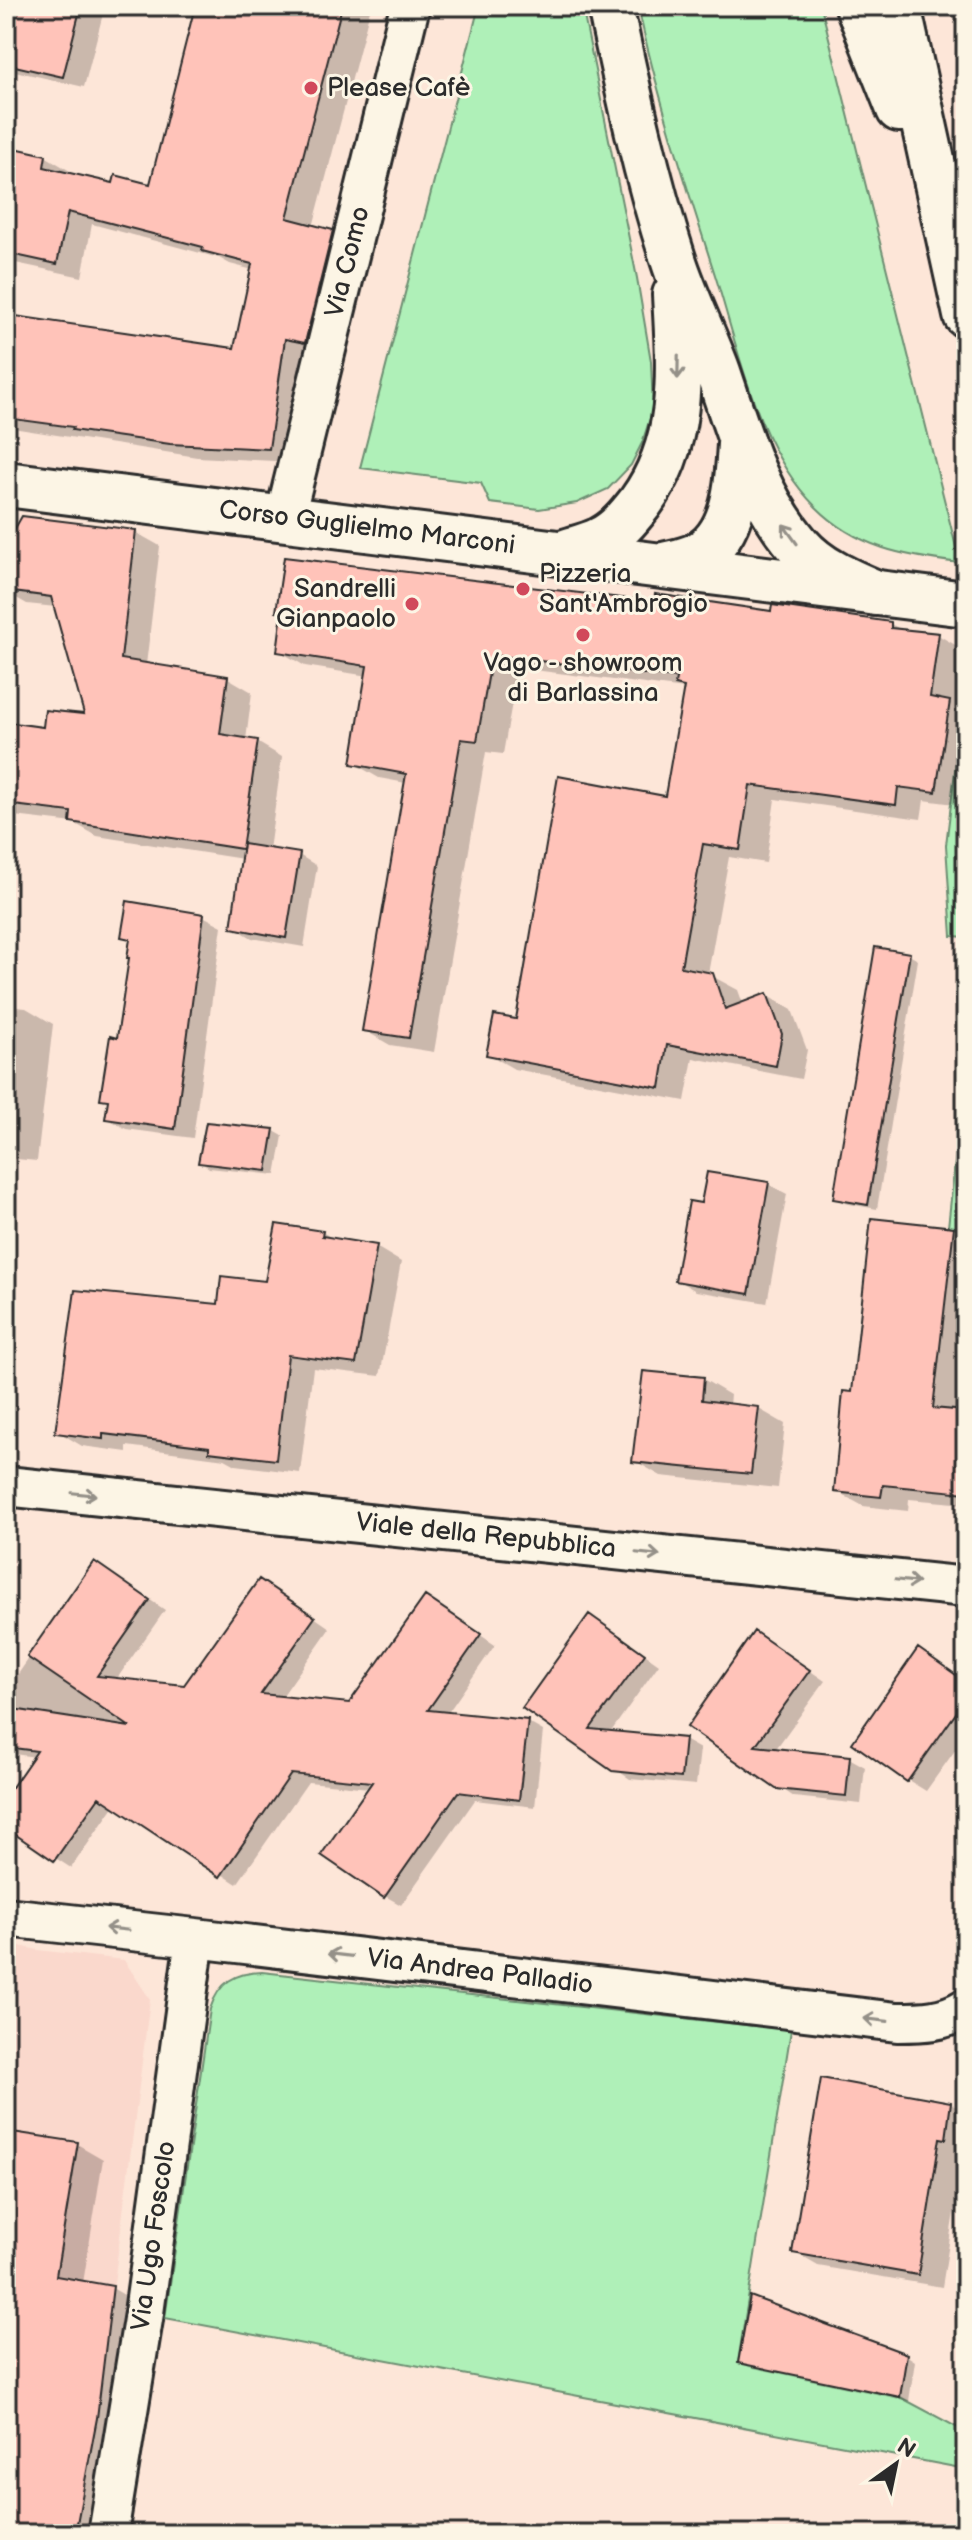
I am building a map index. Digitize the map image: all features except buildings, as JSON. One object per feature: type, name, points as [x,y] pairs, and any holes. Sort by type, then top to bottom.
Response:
[{"type":"main road","points":[[610,6],[645,165],[673,261],[717,370],[740,444],[764,499],[800,548],[831,573],[876,593]]},
{"type":"main road","points":[[858,6],[895,101],[939,195]]},
{"type":"main road","points":[[898,6],[966,315]]},
{"type":"main road","points":[[565,552],[601,540],[626,522],[656,481],[673,437],[679,368],[673,261]]},
{"type":"main road","points":[[656,481],[655,506],[659,522],[687,566],[720,533],[732,508],[740,444]]},
{"type":"main road","name":"Corso Guglielmo Marconi","points":[[6,484],[687,566],[966,604]]},
{"type":"street","name":"Via Como","points":[[285,517],[410,6]]},
{"type":"street","name":"Viale della Repubblica","points":[[6,1486],[966,1587]]},
{"type":"street","name":"Via Andrea Palladio","points":[[6,1917],[897,2022],[930,2022],[960,2012]]},
{"type":"street","name":"Via Ugo Foscolo","points":[[108,2534],[144,2313],[195,1938]]},
{"type":"shaded area","points":[[6,1943],[124,1960],[150,1999],[97,2418],[75,2534],[6,2534]]},
{"type":"green space","points":[[479,6],[582,6],[637,278],[651,361],[653,409],[631,465],[608,489],[577,503],[539,509],[490,503],[481,483],[360,468]]},
{"type":"green space","points":[[638,6],[821,6],[960,563],[882,548],[848,532],[816,507],[795,483],[778,456],[764,428],[742,367],[663,108]]},
{"type":"green space","points":[[966,681],[966,937],[952,936],[946,845]]},
{"type":"green space","points":[[966,1060],[966,1228],[948,1227]]},
{"type":"green space","points":[[262,1972],[791,2030],[738,2362],[900,2397],[966,2432],[966,2469],[165,2318],[210,2009],[218,1992],[229,1981],[243,1974]]},
{"type":"place","name":"Please Cafè","points":[[311,88]]},
{"type":"place","name":"Pizzeria Sant'Ambrogio","points":[[523,589]]},
{"type":"place","name":"Sandrelli Gianpaolo","points":[[412,604]]},
{"type":"place","name":"Vago - showroom di Barlassina","points":[[583,635]]}]
